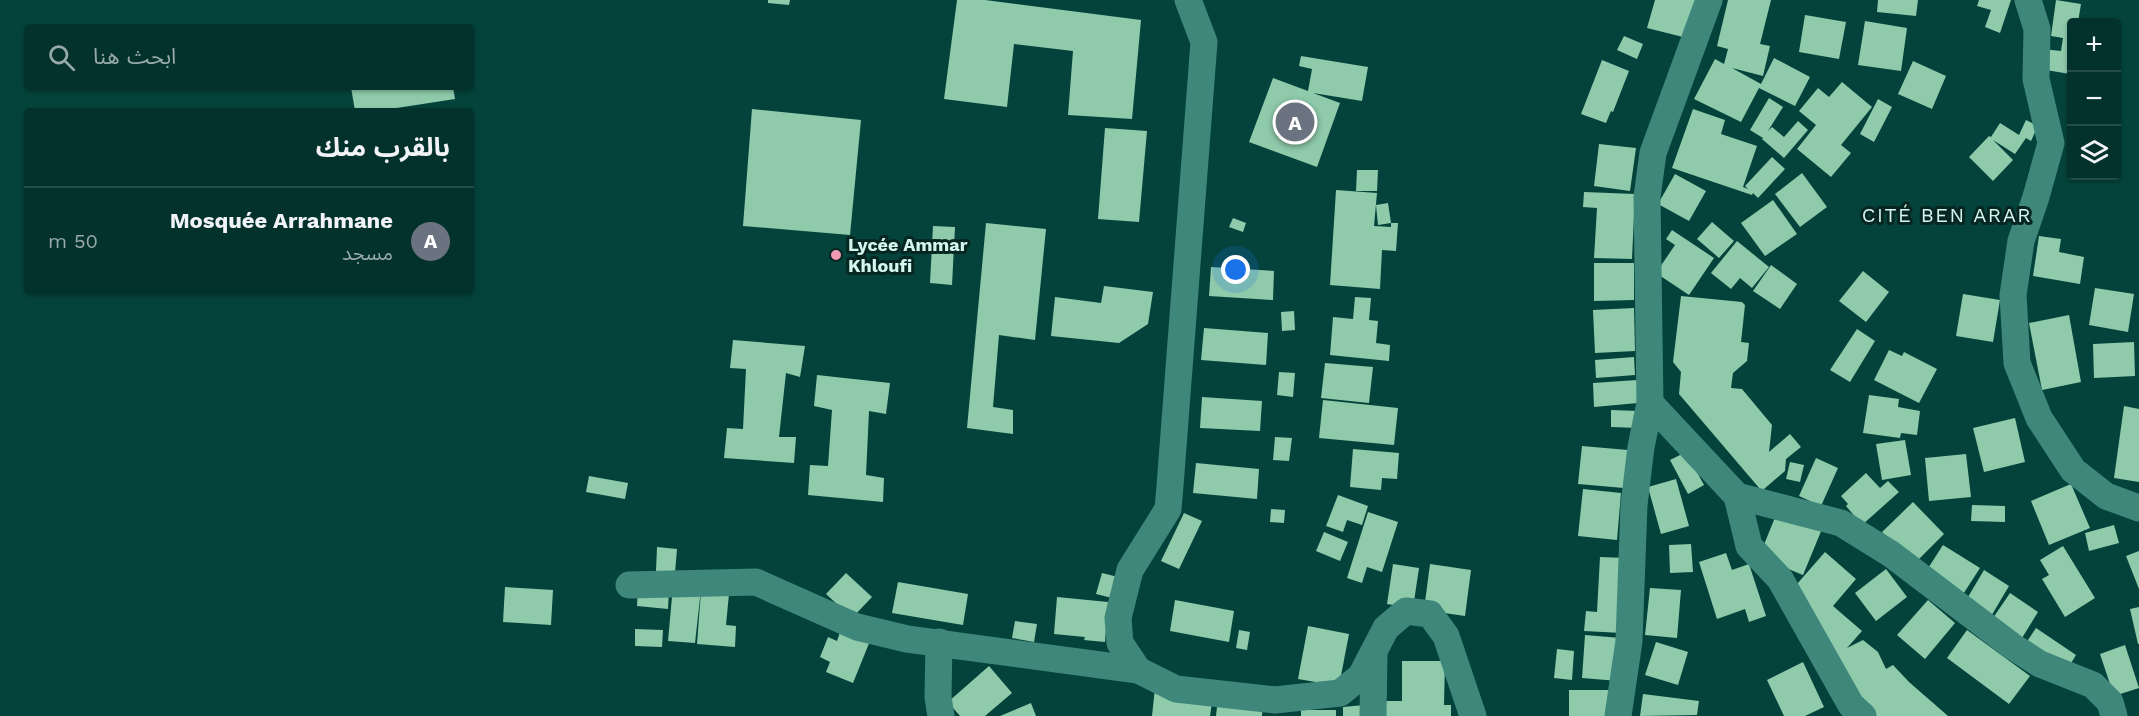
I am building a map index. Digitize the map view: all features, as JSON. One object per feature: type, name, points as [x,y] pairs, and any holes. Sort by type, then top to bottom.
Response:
[{"type":"street","points":[[1138,670],[1120,643],[1118,618],[1130,570],[1168,509],[1204,42],[1188,0]]},
{"type":"street","points":[[1618,716],[1629,642],[1634,505],[1641,447],[1650,404],[1647,197],[1653,153],[1709,0]]},
{"type":"street","points":[[2028,0],[2037,29],[2036,79],[2051,143],[2019,252],[2013,295],[2018,363],[2039,418],[2073,470],[2106,496],[2139,508]]},
{"type":"street","points":[[1650,404],[1737,496],[1749,546],[1780,579],[1851,705],[1863,716]]},
{"type":"street","points":[[1737,496],[1841,523],[1891,555],[2012,646],[2040,664],[2093,685],[2110,702],[2114,716]]},
{"type":"street","points":[[628,585],[756,582],[857,627],[907,639],[1138,670],[1176,689],[1274,708],[1340,693],[1361,676],[1386,628],[1406,611],[1430,614],[1446,636],[1473,716]]},
{"type":"street","points":[[939,642],[938,697],[941,716]]},
{"type":"street","points":[[1373,716],[1374,651]]},
{"type":"building","points":[[768,0],[790,0],[789,5],[768,3]]},
{"type":"building","points":[[957,0],[985,0],[1141,20],[1132,119],[1068,115],[1073,51],[1014,44],[1007,107],[944,99]]},
{"type":"building","points":[[1655,0],[1697,0],[1687,38],[1647,28]]},
{"type":"building","points":[[1728,0],[1771,0],[1760,44],[1770,46],[1763,76],[1732,68],[1761,84],[1774,58],[1810,77],[1795,106],[1759,88],[1741,122],[1694,99],[1715,59],[1724,64],[1728,49],[1717,46]]},
{"type":"building","points":[[1878,0],[1918,0],[1916,16],[1877,12]]},
{"type":"building","points":[[1979,0],[2011,0],[2000,33],[1985,27],[1991,10],[1977,6]]},
{"type":"building","points":[[2056,0],[2081,4],[2079,18],[2067,18],[2067,74],[2040,69],[2043,49],[2061,51],[2063,38],[2051,36]]},
{"type":"building","points":[[1805,15],[1846,22],[1839,59],[1799,52]]},
{"type":"building","points":[[1865,21],[1907,28],[1901,71],[1858,65]]},
{"type":"building","points":[[1624,36],[1643,44],[1637,59],[1617,50]]},
{"type":"building","points":[[1301,56],[1368,67],[1362,101],[1313,93],[1340,103],[1317,167],[1249,142],[1273,78],[1308,91],[1312,69],[1299,66]]},
{"type":"building","points":[[1602,60],[1629,71],[1613,112],[1611,111],[1606,123],[1581,114]]},
{"type":"building","points":[[1913,61],[1946,76],[1932,109],[1898,94]]},
{"type":"building","points":[[1842,82],[1872,107],[1841,145],[1851,153],[1831,177],[1797,149],[1816,125],[1799,111],[1818,88],[1829,97]]},
{"type":"building","points":[[352,90],[454,90],[455,99],[396,108],[354,108]]},
{"type":"building","points":[[1769,98],[1783,107],[1768,131],[1772,127],[1784,137],[1798,121],[1808,130],[1784,158],[1763,138],[1750,130]]},
{"type":"building","points":[[1878,99],[1892,107],[1874,142],[1860,134]]},
{"type":"building","points":[[752,109],[861,120],[850,235],[743,226]]},
{"type":"building","points":[[1693,109],[1725,120],[1721,134],[1757,146],[1743,187],[1748,189],[1745,186],[1772,157],[1785,169],[1758,198],[1753,193],[1752,195],[1672,168]]},
{"type":"building","points":[[2026,120],[2038,126],[2031,141],[2026,138],[2015,154],[1993,140],[2013,160],[1993,181],[1969,157],[1989,136],[1991,137],[2000,123],[2019,135]]},
{"type":"building","points":[[1105,128],[1147,131],[1139,222],[1098,219]]},
{"type":"building","points":[[1599,144],[1636,148],[1630,191],[1594,186]]},
{"type":"building","points":[[1357,170],[1378,170],[1377,191],[1356,191]]},
{"type":"building","points":[[1802,173],[1827,207],[1800,227],[1775,194]]},
{"type":"building","points":[[1675,174],[1706,191],[1689,221],[1658,204]]},
{"type":"building","points":[[1336,190],[1377,193],[1374,226],[1391,227],[1391,223],[1398,223],[1396,251],[1382,250],[1380,289],[1330,285]]},
{"type":"building","points":[[1584,192],[1635,194],[1632,259],[1594,258],[1597,208],[1583,207]]},
{"type":"building","points":[[1773,200],[1797,234],[1765,256],[1741,223]]},
{"type":"building","points":[[1388,203],[1391,223],[1378,225],[1376,205]]},
{"type":"building","points":[[1233,218],[1246,223],[1243,232],[1229,227]]},
{"type":"building","points":[[1712,222],[1734,241],[1719,258],[1697,239]]},
{"type":"building","points":[[986,223],[1046,229],[1035,340],[999,335],[993,407],[1013,410],[1013,434],[967,428]]},
{"type":"building","points":[[933,226],[955,227],[952,285],[930,283]]},
{"type":"building","points":[[1672,230],[1714,258],[1689,295],[1656,273],[1675,245],[1666,239]]},
{"type":"building","points":[[2039,236],[2061,239],[2059,252],[2084,257],[2080,284],[2033,276]]},
{"type":"building","points":[[1737,241],[1769,267],[1752,288],[1740,278],[1731,289],[1711,273]]},
{"type":"building","points":[[1594,263],[1634,263],[1634,300],[1594,301]]},
{"type":"building","points":[[1771,265],[1797,284],[1780,309],[1753,291]]},
{"type":"building","points":[[1211,267],[1274,271],[1273,300],[1209,296]]},
{"type":"building","points":[[1863,271],[1889,292],[1866,322],[1839,301]]},
{"type":"building","points":[[1104,286],[1153,292],[1148,324],[1119,343],[1051,336],[1055,297],[1101,303]]},
{"type":"building","points":[[2095,288],[2134,294],[2128,332],[2089,325]]},
{"type":"building","points":[[1963,294],[2000,300],[1993,342],[1956,336]]},
{"type":"building","points":[[1681,296],[1742,302],[1745,305],[1741,342],[1749,343],[1747,361],[1733,373],[1731,388],[1742,389],[1772,425],[1769,452],[1790,434],[1801,447],[1786,459],[1785,471],[1764,489],[1760,489],[1679,394],[1681,372],[1673,362]]},
{"type":"building","points":[[1355,297],[1371,298],[1369,320],[1378,321],[1376,343],[1390,345],[1389,361],[1330,355],[1333,317],[1353,319]]},
{"type":"building","points":[[1634,308],[1635,351],[1595,353],[1593,310]]},
{"type":"building","points":[[1294,311],[1295,330],[1282,331],[1281,312]]},
{"type":"building","points":[[2069,315],[2081,382],[2042,390],[2029,323]]},
{"type":"building","points":[[1204,328],[1268,333],[1266,365],[1201,360]]},
{"type":"building","points":[[1857,329],[1875,341],[1850,382],[1830,370]]},
{"type":"building","points":[[733,340],[805,346],[800,377],[786,373],[779,437],[796,437],[794,463],[724,458],[727,428],[743,429],[746,369],[730,368]]},
{"type":"building","points":[[2134,342],[2135,376],[2094,378],[2093,344]]},
{"type":"building","points":[[1889,350],[1902,356],[1904,352],[1937,369],[1919,403],[1874,380]]},
{"type":"building","points":[[1634,357],[1635,375],[1596,378],[1595,360]]},
{"type":"building","points":[[1325,363],[1373,367],[1369,403],[1321,398]]},
{"type":"building","points":[[1279,372],[1295,373],[1293,397],[1277,395]]},
{"type":"building","points":[[817,375],[890,383],[886,414],[869,411],[866,475],[884,478],[883,502],[808,495],[810,465],[828,466],[832,410],[814,406]]},
{"type":"building","points":[[1637,380],[1638,403],[1594,407],[1593,383]]},
{"type":"building","points":[[1869,395],[1899,399],[1898,407],[1920,411],[1917,435],[1901,433],[1900,438],[1863,433]]},
{"type":"building","points":[[1202,397],[1262,401],[1260,431],[1200,428]]},
{"type":"building","points":[[1323,400],[1398,408],[1394,445],[1319,438]]},
{"type":"building","points":[[2124,406],[2139,409],[2139,482],[2114,478]]},
{"type":"building","points":[[1611,410],[1639,411],[1638,428],[1611,427]]},
{"type":"building","points":[[2015,418],[2025,462],[1984,472],[1973,428]]},
{"type":"building","points":[[1275,437],[1292,438],[1289,461],[1273,460]]},
{"type":"building","points":[[1905,440],[1911,475],[1882,480],[1876,444]]},
{"type":"building","points":[[1582,446],[1628,450],[1624,488],[1578,484]]},
{"type":"building","points":[[1353,449],[1399,453],[1397,479],[1382,478],[1381,490],[1350,487]]},
{"type":"building","points":[[1686,452],[1704,485],[1688,494],[1670,460]]},
{"type":"building","points":[[1966,454],[1971,497],[1929,501],[1925,458]]},
{"type":"building","points":[[1816,458],[1838,468],[1821,506],[1799,496]]},
{"type":"building","points":[[1790,462],[1804,465],[1800,482],[1786,479]]},
{"type":"building","points":[[1196,463],[1259,469],[1257,499],[1193,493]]},
{"type":"building","points":[[1866,473],[1880,488],[1888,481],[1899,492],[1862,525],[1846,506],[1848,504],[1841,496]]},
{"type":"building","points":[[589,476],[628,483],[625,499],[586,492]]},
{"type":"building","points":[[1676,479],[1689,526],[1661,534],[1648,487]]},
{"type":"building","points":[[2071,484],[2090,528],[2049,545],[2031,501]]},
{"type":"building","points":[[1583,489],[1621,493],[1617,540],[1578,536]]},
{"type":"building","points":[[1338,495],[1368,506],[1362,525],[1347,520],[1343,532],[1326,526]]},
{"type":"building","points":[[1913,502],[1944,534],[1913,565],[1882,532]]},
{"type":"building","points":[[1972,505],[2005,506],[2005,522],[1971,521]]},
{"type":"building","points":[[1271,509],[1285,510],[1284,523],[1270,522]]},
{"type":"building","points":[[1778,510],[1822,529],[1803,575],[1759,557]]},
{"type":"building","points":[[1368,512],[1398,522],[1382,572],[1367,567],[1362,583],[1347,578]]},
{"type":"building","points":[[1184,513],[1202,521],[1179,569],[1161,561]]},
{"type":"building","points":[[2114,525],[2119,543],[2089,551],[2085,533]]},
{"type":"building","points":[[1324,532],[1348,542],[1340,561],[1316,551]]},
{"type":"building","points":[[1691,544],[1693,572],[1670,573],[1669,545]]},
{"type":"building","points":[[1943,545],[1980,568],[1960,599],[1923,576]]},
{"type":"building","points":[[2063,546],[2095,598],[2065,617],[2042,579],[2049,575],[2040,560]]},
{"type":"building","points":[[657,547],[677,549],[675,573],[656,571]]},
{"type":"building","points":[[2139,551],[2139,589],[2126,556]]},
{"type":"building","points":[[1825,552],[1856,579],[1833,606],[1862,631],[1847,648],[1863,640],[1878,652],[1886,669],[1893,665],[1948,716],[1874,716],[1852,684],[1797,584]]},
{"type":"building","points":[[1726,553],[1732,570],[1749,564],[1766,616],[1749,622],[1745,609],[1717,619],[1699,562]]},
{"type":"building","points":[[1600,557],[1627,558],[1622,633],[1584,631],[1586,611],[1597,612]]},
{"type":"building","points":[[1393,564],[1419,568],[1413,608],[1387,604]]},
{"type":"building","points":[[1430,564],[1471,570],[1465,616],[1424,610]]},
{"type":"building","points":[[1886,569],[1907,597],[1876,621],[1855,593]]},
{"type":"building","points":[[1984,570],[2009,586],[1990,618],[1965,602]]},
{"type":"building","points":[[846,573],[872,597],[852,618],[826,594]]},
{"type":"building","points":[[1102,573],[1122,578],[1116,599],[1096,594]]},
{"type":"building","points":[[898,582],[968,594],[963,625],[892,613]]},
{"type":"building","points":[[638,586],[669,589],[668,609],[637,606]]},
{"type":"building","points":[[673,586],[701,589],[695,643],[668,641]]},
{"type":"building","points":[[505,587],[553,590],[551,625],[503,622]]},
{"type":"building","points":[[1650,588],[1681,590],[1677,638],[1645,635]]},
{"type":"building","points":[[701,591],[729,594],[726,625],[736,626],[735,647],[697,644]]},
{"type":"building","points":[[2010,593],[2038,612],[2022,638],[1993,618]]},
{"type":"building","points":[[1057,597],[1108,602],[1105,642],[1084,640],[1085,637],[1054,634]]},
{"type":"building","points":[[1175,600],[1234,611],[1229,642],[1170,631]]},
{"type":"building","points":[[1928,600],[1955,623],[1925,659],[1897,635]]},
{"type":"building","points":[[2139,607],[2139,644],[2138,644],[2130,609]]},
{"type":"building","points":[[1015,621],[1037,624],[1034,642],[1012,638]]},
{"type":"building","points":[[843,624],[872,636],[853,683],[826,672],[830,662],[820,657],[828,637],[837,641]]},
{"type":"building","points":[[1308,626],[1349,634],[1339,686],[1298,679]]},
{"type":"building","points":[[2036,628],[2076,655],[2065,673],[2024,646]]},
{"type":"building","points":[[635,629],[663,630],[662,647],[635,646]]},
{"type":"building","points":[[1239,630],[1250,632],[1247,650],[1236,648]]},
{"type":"building","points":[[1967,630],[2030,676],[2009,704],[1947,658]]},
{"type":"building","points":[[1585,635],[1621,638],[1618,681],[1582,678]]},
{"type":"building","points":[[1656,642],[1688,652],[1678,685],[1645,675]]},
{"type":"building","points":[[2125,645],[2139,688],[2114,696],[2100,654]]},
{"type":"building","points":[[1557,649],[1574,651],[1572,680],[1554,678]]},
{"type":"building","points":[[1402,661],[1445,661],[1444,705],[1451,705],[1451,716],[1381,716],[1381,701],[1402,701]]},
{"type":"building","points":[[1803,662],[1824,707],[1805,716],[1784,716],[1767,680]]},
{"type":"building","points":[[989,666],[1012,693],[985,716],[960,716],[948,702]]},
{"type":"building","points":[[1155,688],[1213,696],[1210,716],[1152,716]]},
{"type":"building","points":[[1569,690],[1611,690],[1611,716],[1569,716]]},
{"type":"building","points":[[1643,694],[1699,701],[1697,715],[1640,716]]},
{"type":"building","points":[[1218,698],[1263,702],[1262,716],[1216,716]]},
{"type":"building","points":[[1031,703],[1036,716],[1000,716]]},
{"type":"building","points":[[1364,705],[1365,716],[1343,716],[1343,707]]},
{"type":"building","points":[[1301,710],[1336,710],[1336,716],[1301,716]]},
{"type":"place","name":"Mosquée Arrahmane","points":[[1295,122]]},
{"type":"place","name":"Lycée Ammar Khloufi","points":[[836,255]]},
{"type":"district","name":"CITÉ BEN ARAR","points":[[1947,215]]}]
